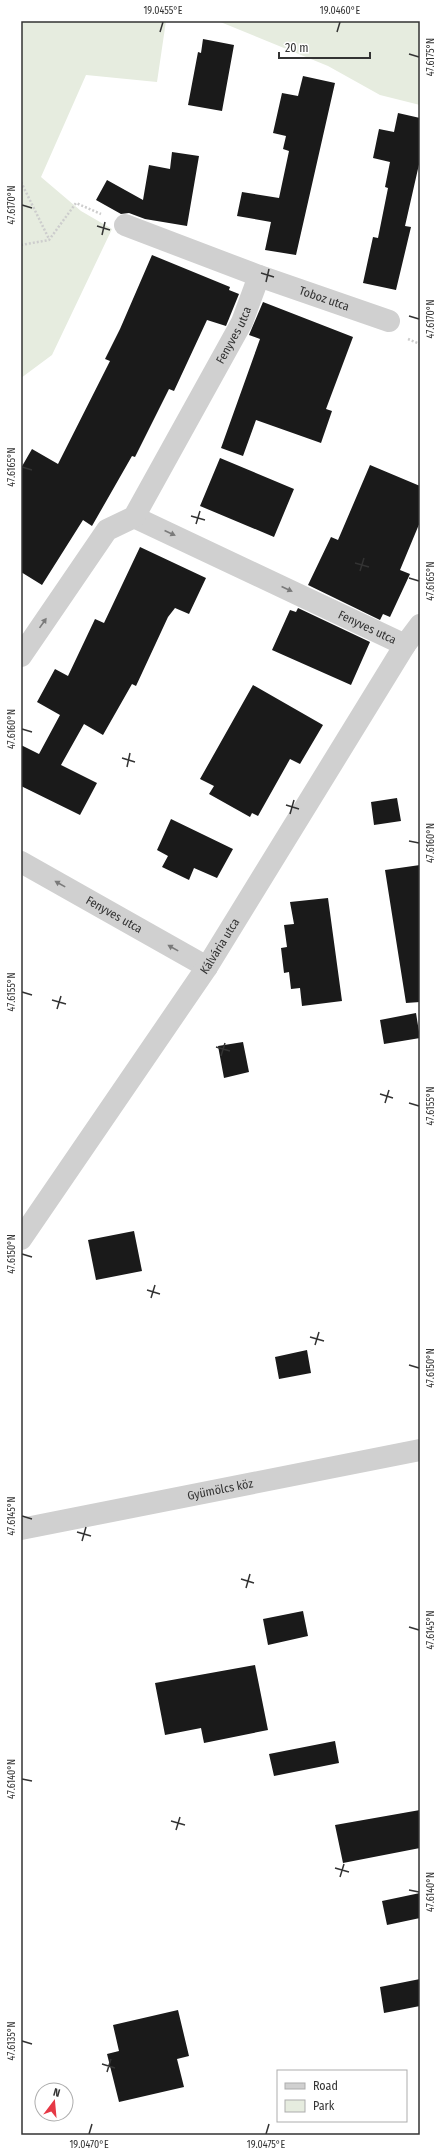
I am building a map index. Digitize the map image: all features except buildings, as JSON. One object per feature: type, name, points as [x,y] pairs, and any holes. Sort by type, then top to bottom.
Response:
[{"type":"street","points":[[125,225],[259,276]]},
{"type":"street","name":"Toboz utca","points":[[259,276],[389,321]]},
{"type":"street","name":"Fenyves utca","points":[[259,276],[242,322],[134,517],[404,645]]},
{"type":"street","points":[[21,656],[107,530],[134,517]]},
{"type":"street","name":"Kálvária utca","points":[[21,1239],[207,967],[404,645],[420,625]]},
{"type":"street","name":"Fenyves utca","points":[[21,862],[207,967]]},
{"type":"street","name":"Gyümölcs köz","points":[[21,1529],[420,1450]]},
{"type":"path","points":[[21,182],[49,240]]},
{"type":"path","points":[[21,245],[49,240],[76,203]]},
{"type":"green space","points":[[21,21],[166,21],[157,82],[86,75],[41,177],[81,211],[112,229],[52,355],[21,378]]},
{"type":"green space","points":[[218,21],[420,21],[420,105],[380,95],[328,66]]}]
